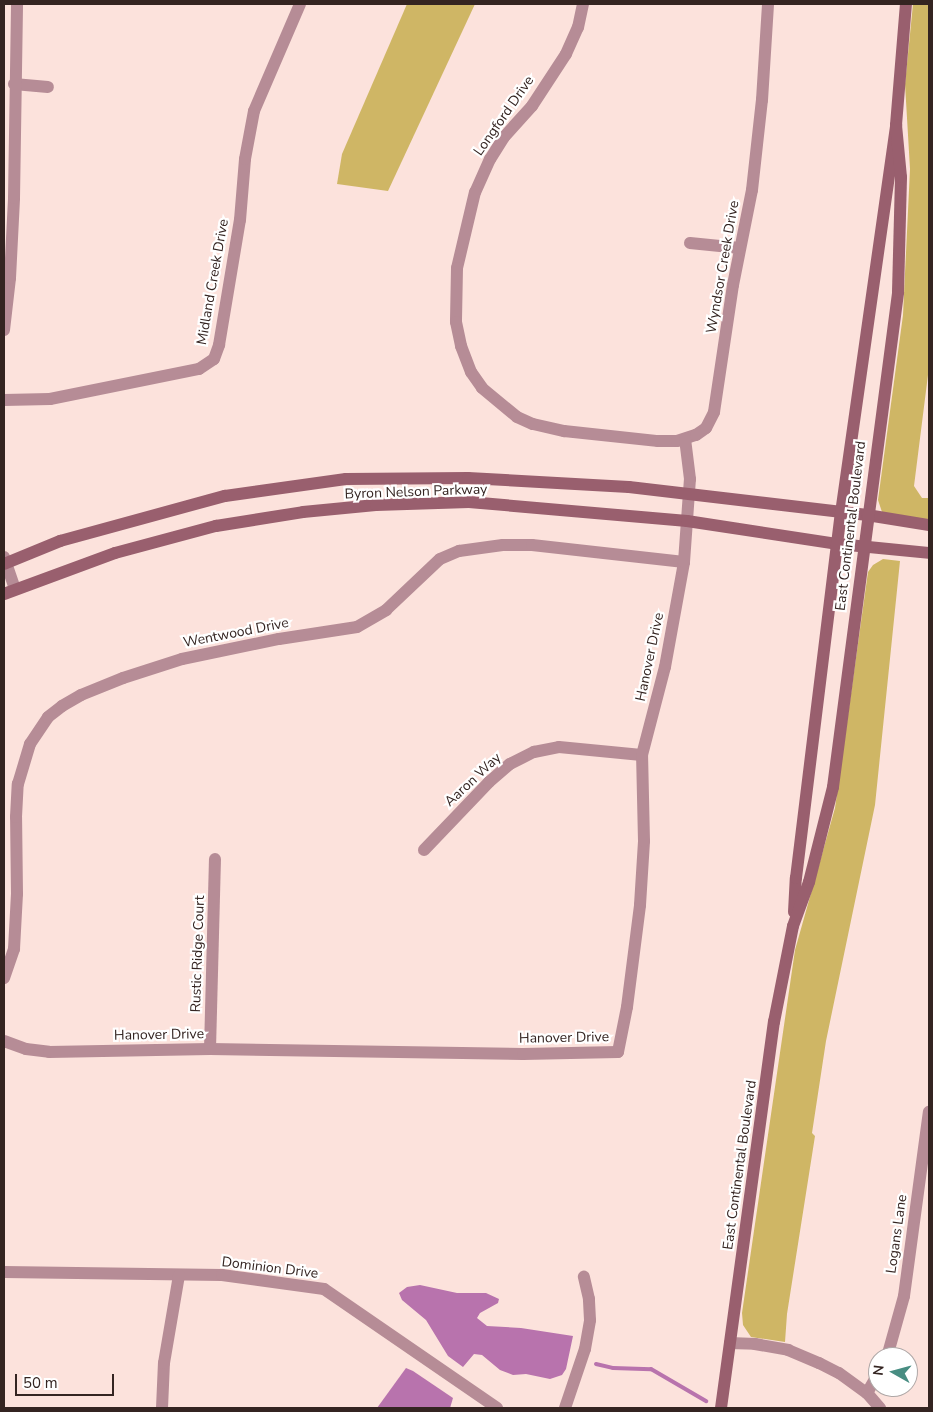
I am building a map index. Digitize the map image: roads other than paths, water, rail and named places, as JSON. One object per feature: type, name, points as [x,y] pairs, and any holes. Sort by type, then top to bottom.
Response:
[{"type":"main road","name":"East Continental Boulevard","points":[[794,926],[797,869],[841,512],[896,125],[906,4]]},
{"type":"main road","name":"East Continental Boulevard","points":[[721,1408],[774,1022],[794,926],[809,882],[833,787],[867,515],[898,292],[901,177],[896,125]]},
{"type":"main road","name":"Byron Nelson Parkway","points":[[4,561],[60,540],[225,496],[346,479],[468,478],[629,487],[689,496],[867,515],[929,525]]},
{"type":"main road","name":"Byron Nelson Parkway","points":[[10,591],[124,551],[216,526],[303,512],[376,505],[469,502],[688,520],[838,544],[929,553]]},
{"type":"street","points":[[4,330],[10,278],[9,197],[17,4]]},
{"type":"street","name":"Midland Creek Drive","points":[[4,400],[50,399],[199,368],[214,359],[240,220],[245,159],[254,111],[300,4]]},
{"type":"street","name":"Longford Drive","points":[[583,4],[578,27],[566,54],[532,106],[494,152],[475,192],[457,268],[456,322],[461,346],[471,372],[482,388],[517,417],[533,424],[564,431],[658,441],[685,439]]},
{"type":"street","name":"Wyndsor Creek Drive","points":[[685,439],[696,435],[706,428],[714,412],[740,248],[752,190],[762,100],[768,4]]},
{"type":"street","points":[[14,84],[48,87]]},
{"type":"street","points":[[690,242],[740,248]]},
{"type":"street","points":[[685,439],[690,479],[688,520]]},
{"type":"street","name":"Hanover Drive","points":[[4,1041],[26,1049],[49,1052],[210,1049],[523,1054],[618,1052],[627,1007],[640,905],[644,841],[642,755],[665,667],[684,562],[688,520]]},
{"type":"street","name":"Wentwood Drive","points":[[4,978],[14,949],[17,894],[16,817],[18,784],[30,744],[48,717],[62,706],[81,695],[123,678],[182,659],[279,639],[357,627],[386,610],[440,559],[459,550],[503,545],[532,545],[684,562]]},
{"type":"street","points":[[4,561],[10,591]]},
{"type":"street","name":"Aaron Way","points":[[424,850],[489,782],[510,764],[534,752],[559,747],[642,755]]},
{"type":"street","name":"Rustic Ridge Court","points":[[210,1049],[215,859]]},
{"type":"street","name":"Logans Lane","points":[[890,1347],[904,1296],[929,1112]]},
{"type":"street","name":"Dominion Drive","points":[[4,1272],[115,1272],[251,1278],[324,1290],[496,1408]]},
{"type":"street","points":[[162,1408],[164,1363],[179,1275]]},
{"type":"street","points":[[565,1408],[585,1348],[590,1320],[589,1300],[584,1276]]},
{"type":"street","points":[[730,1343],[755,1344],[788,1350],[839,1373],[867,1393],[880,1408]]},
{"type":"waterway","points":[[596,1364],[613,1368],[651,1369],[706,1401]]}]
